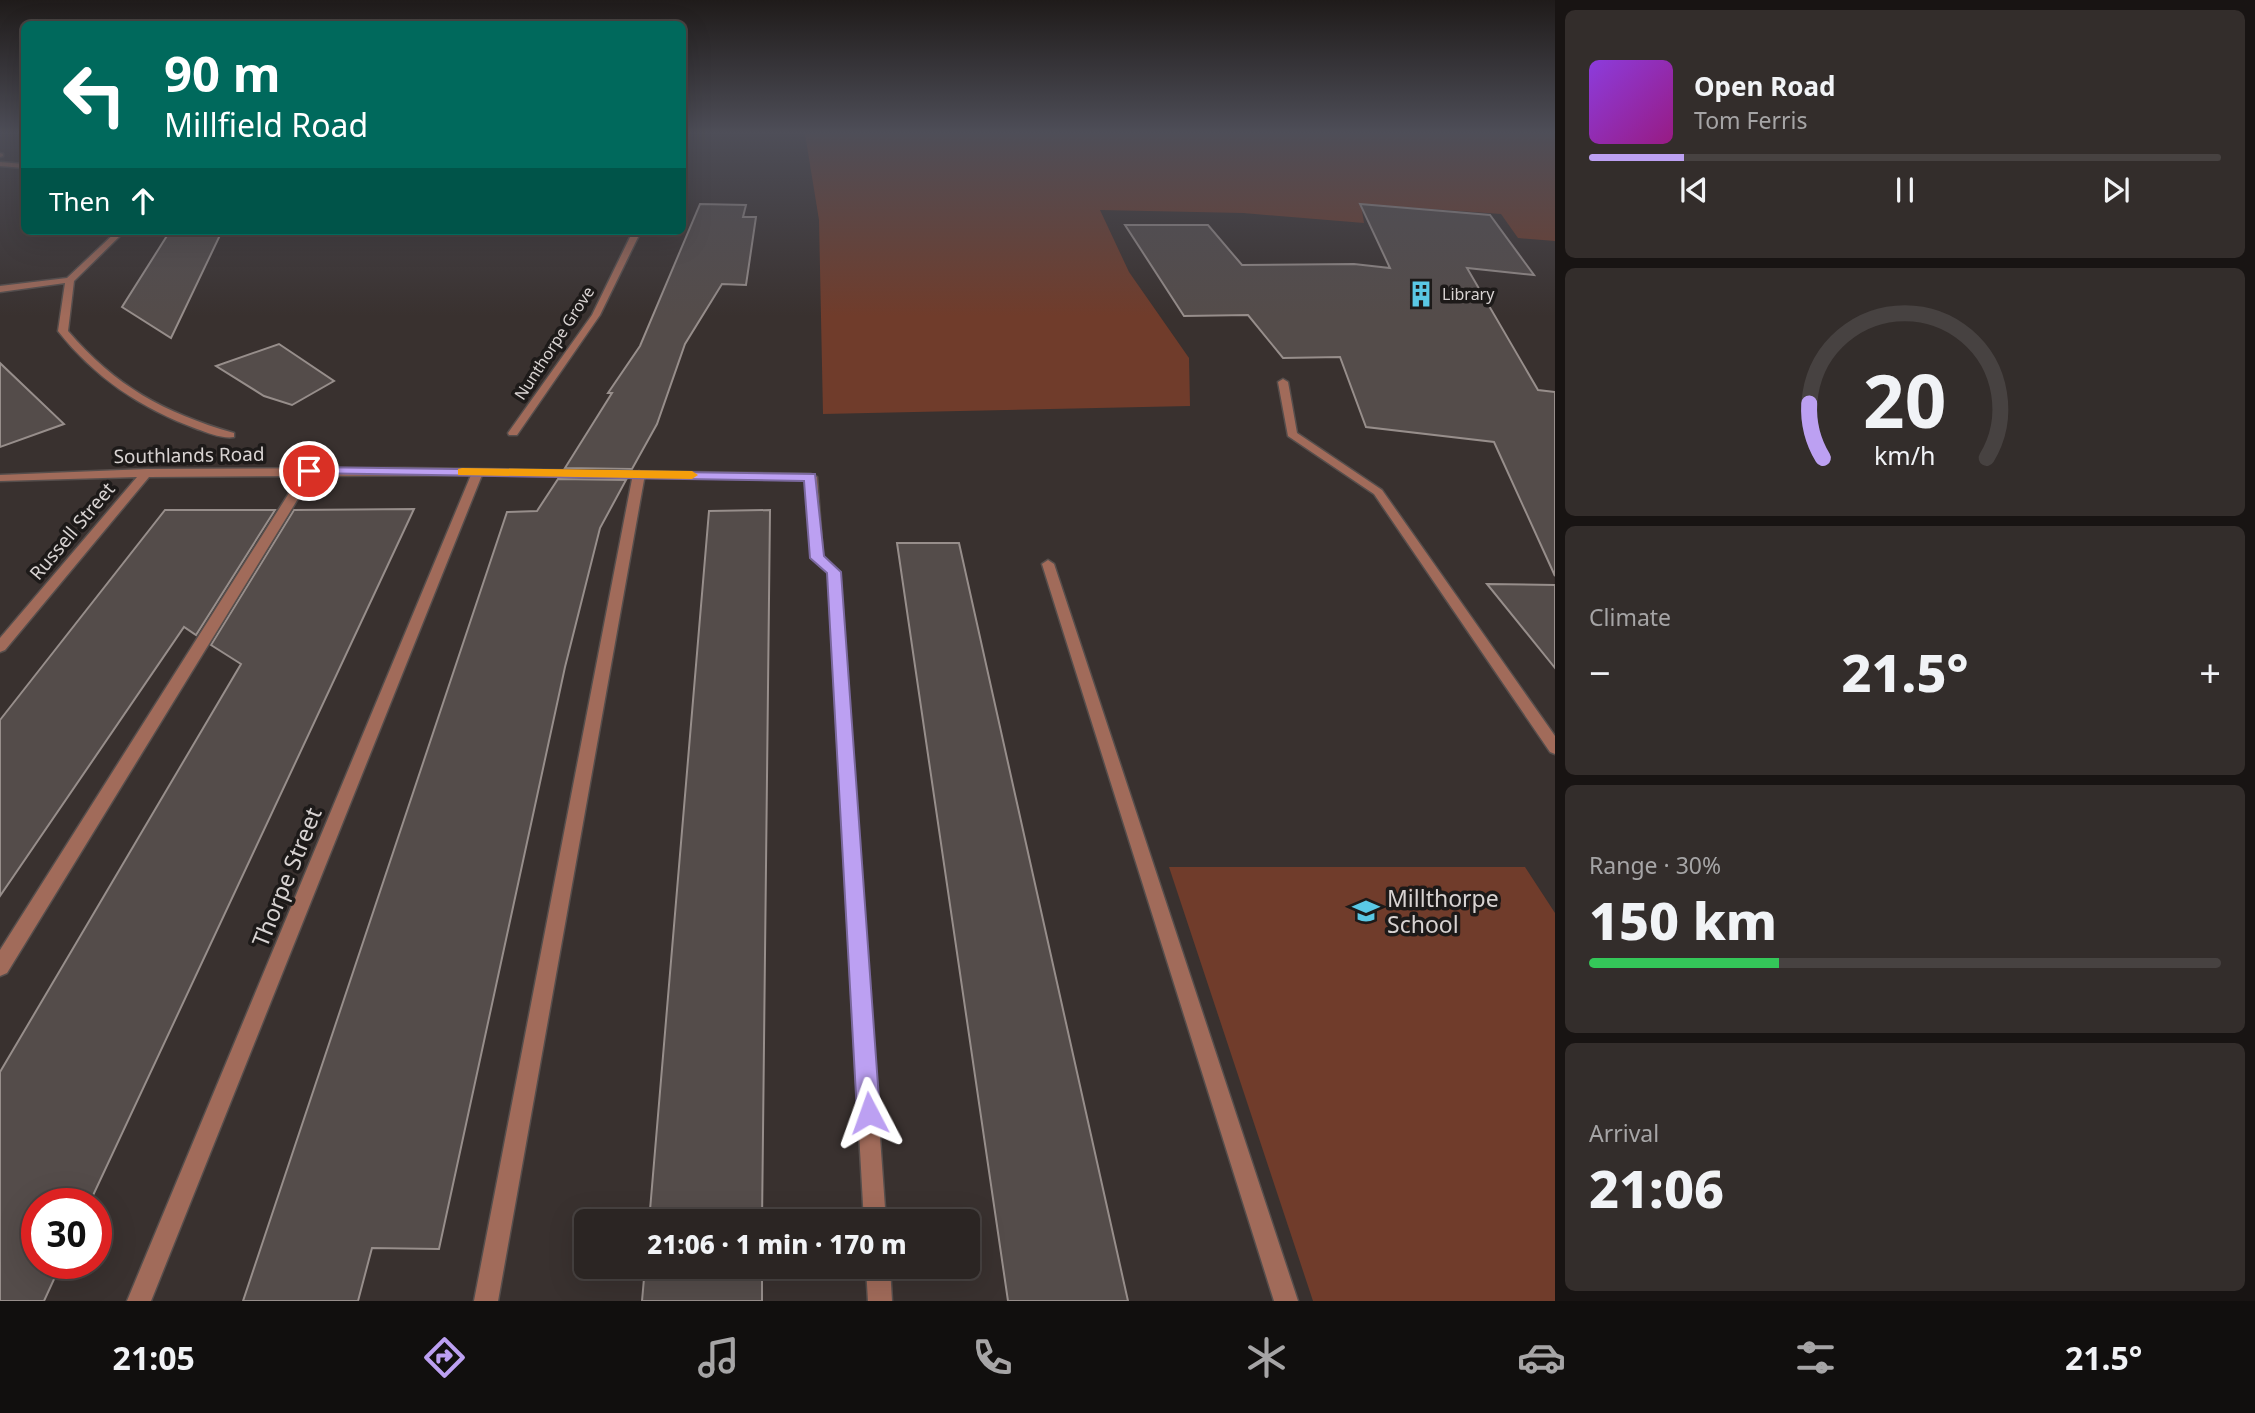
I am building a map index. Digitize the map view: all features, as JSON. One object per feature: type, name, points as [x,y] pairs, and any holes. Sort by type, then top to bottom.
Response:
[{"type":"street","points":[[0,289],[70,280],[117,235]]},
{"type":"street","name":"Nunthorpe Grove","points":[[513,433],[596,315],[635,235]]},
{"type":"street","points":[[70,280],[63,331],[83,356],[108,380],[154,409],[230,435]]},
{"type":"street","points":[[1283,382],[1292,434],[1378,492],[1555,748]]},
{"type":"street","points":[[0,967],[309,471]]},
{"type":"street","name":"Southlands Road","points":[[0,478],[147,472],[309,471],[811,477],[817,558],[834,572],[874,1209]]},
{"type":"street","name":"Russell Street","points":[[0,647],[147,472]]},
{"type":"street","name":"Thorpe Street","points":[[139,1301],[478,472]]},
{"type":"street","points":[[486,1301],[639,474]]},
{"type":"street","points":[[1048,564],[1286,1301]]},
{"type":"street","points":[[879,1279],[880,1301]]},
{"type":"shaded area","points":[[815,195],[1555,195],[1555,241],[1518,238],[1501,214],[1361,204],[1364,223],[1243,213],[1100,210],[1129,272],[1189,358],[1190,406],[823,414],[819,220]]},
{"type":"shaded area","points":[[1169,867],[1525,867],[1555,913],[1555,1301],[1313,1301]]},
{"type":"building","points":[[700,204],[746,205],[743,217],[756,217],[746,285],[722,284],[685,344],[657,424],[632,469],[565,468],[612,393],[608,393],[640,346]]},
{"type":"building","points":[[1360,204],[1490,215],[1534,275],[1467,268],[1538,390],[1555,392],[1555,576],[1494,442],[1366,427],[1340,357],[1283,358],[1248,315],[1184,316],[1125,225],[1208,225],[1242,265],[1354,264],[1390,268]]},
{"type":"building","points":[[167,235],[220,235],[171,338],[122,307]]},
{"type":"building","points":[[279,344],[334,381],[292,405],[264,396],[216,366]]},
{"type":"building","points":[[0,363],[64,424],[0,447]]},
{"type":"building","points":[[558,479],[626,480],[600,528],[565,667],[439,1249],[372,1248],[358,1301],[243,1301],[507,512],[537,511]]},
{"type":"building","points":[[414,509],[96,1188],[21,1188],[21,1279],[54,1279],[44,1301],[0,1301],[0,1072],[241,664],[211,645],[294,510]]},
{"type":"building","points":[[165,510],[275,510],[196,635],[184,627],[0,896],[0,720]]},
{"type":"building","points":[[770,510],[762,1209],[650,1209],[709,511]]},
{"type":"building","points":[[897,543],[959,543],[1128,1301],[1008,1301]]},
{"type":"building","points":[[1487,584],[1555,585],[1555,668]]},
{"type":"building","points":[[644,1279],[762,1279],[762,1301],[642,1301]]},
{"type":"slow traffic","points":[[462,472],[692,475]]},
{"type":"place","name":"Library","points":[[1421,294]]},
{"type":"place","name":"Millthorpe School","points":[[1366,911]]},
{"type":"route","points":[[309,471],[811,477],[817,558],[834,572],[869,1113]]}]
